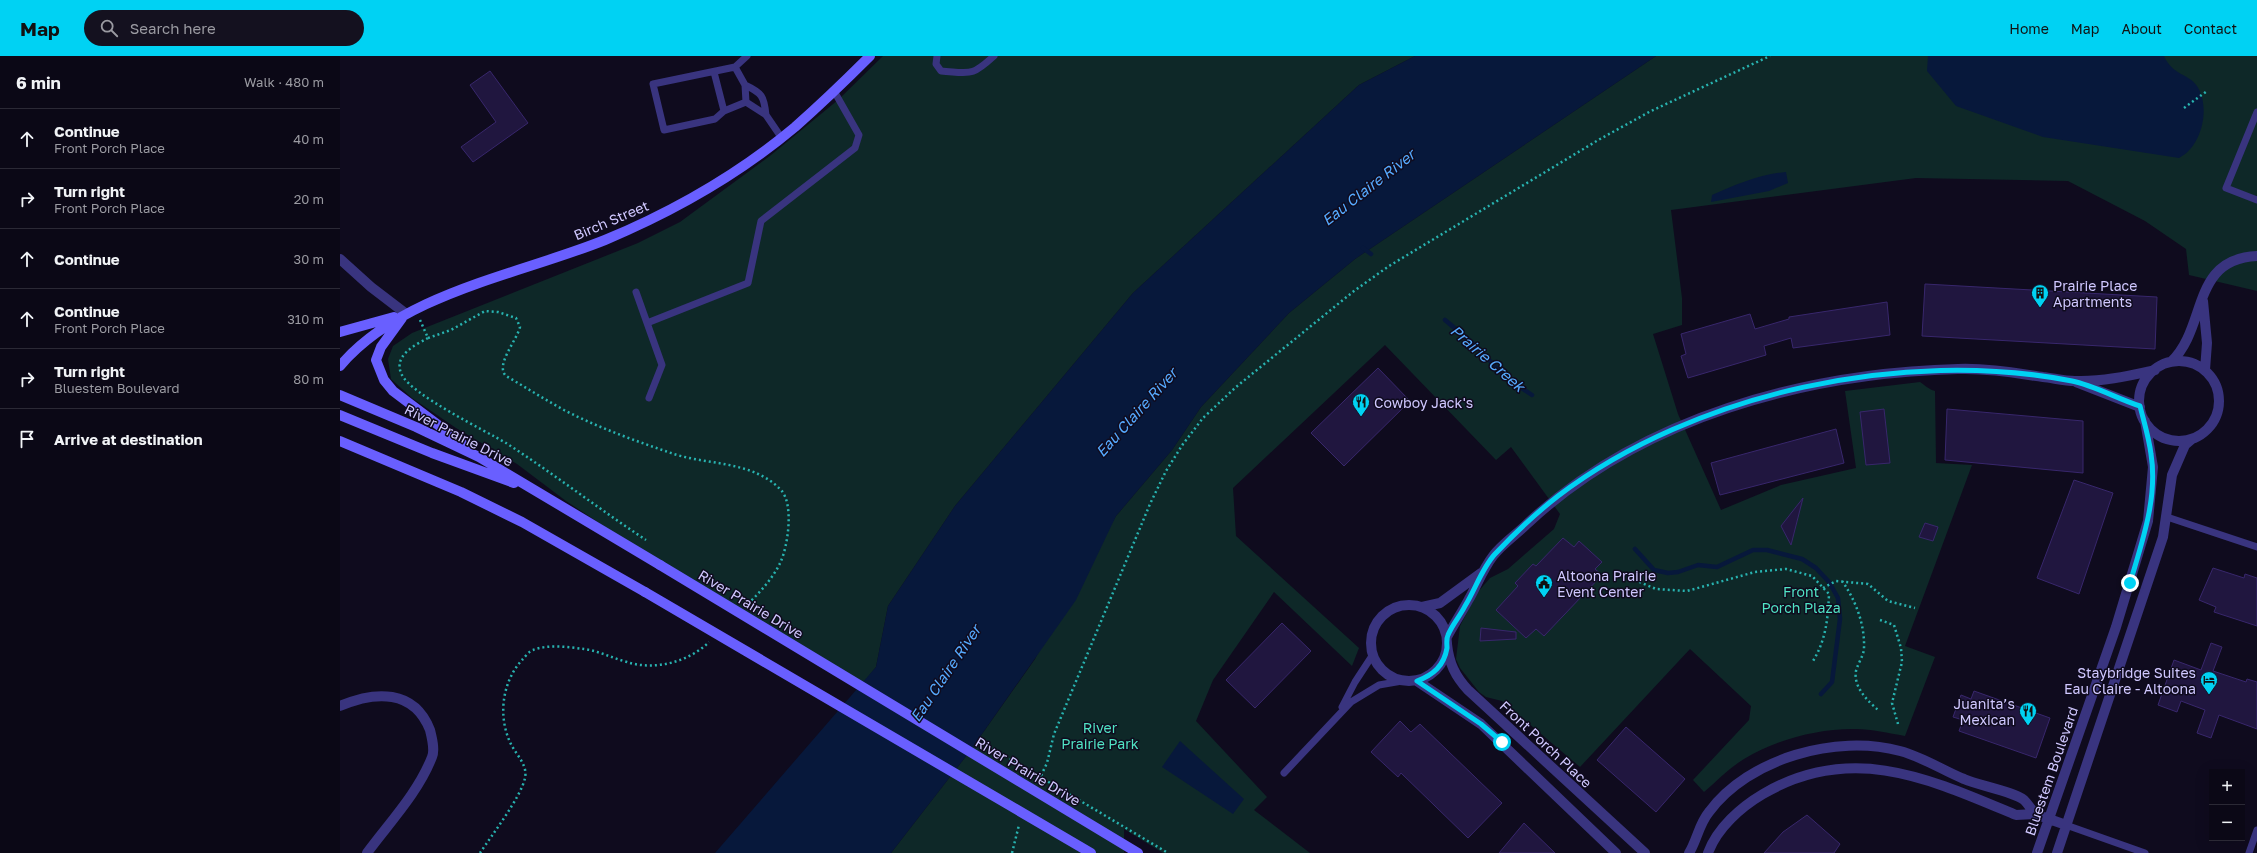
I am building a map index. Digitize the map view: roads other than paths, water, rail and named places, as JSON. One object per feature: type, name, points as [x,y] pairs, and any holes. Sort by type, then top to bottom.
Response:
[{"type":"main road","name":"Birch Street","points":[[340,366],[354,350],[380,329],[405,313],[476,285],[605,240],[688,200],[726,177],[781,137],[834,91],[870,56]]},
{"type":"main road","points":[[340,332],[405,313]]},
{"type":"main road","points":[[405,313],[381,347],[376,360],[384,380],[393,391],[479,457]]},
{"type":"main road","name":"River Prairie Drive","points":[[340,395],[416,427],[479,457],[1138,853]]},
{"type":"main road","points":[[340,415],[432,453],[537,492]]},
{"type":"main road","points":[[342,443],[461,492],[522,522],[645,592],[1091,853]]},
{"type":"street","points":[[2171,362],[2188,340],[2211,278],[2226,264],[2239,259],[2257,256]]},
{"type":"street","points":[[340,259],[371,287],[405,313]]},
{"type":"street","points":[[2057,853],[2146,592],[2163,537],[2172,475],[2186,445],[2212,425],[2217,414],[2220,402],[2218,390],[2213,380],[2205,370],[2207,343],[2203,298]]},
{"type":"street","name":"Bluestem Boulevard","points":[[2037,853],[2116,627],[2148,521],[2152,467],[2145,421],[2140,406],[2140,393],[2145,380],[2155,370],[2171,362],[2183,361],[2195,364],[2205,370]]},
{"type":"street","points":[[1484,571],[1440,603],[1422,607],[1403,606],[1392,609],[1383,615],[1376,623],[1372,633],[1370,645],[1372,656],[1384,673],[1402,681],[1417,681],[1429,676],[1439,668],[1445,657],[1447,641],[1493,556],[1549,504],[1574,485],[1667,432],[1736,406],[1823,383],[1920,371],[1959,369],[1987,370],[2074,381],[2119,379],[2155,370]]},
{"type":"street","points":[[2074,381],[2140,406]]},
{"type":"street","name":"Bluestem Boulevard","points":[[2145,421],[2154,432],[2166,438],[2179,441],[2192,439]]},
{"type":"street","name":"Front Porch Place","points":[[1422,607],[1438,619],[1447,641],[1454,672],[1468,690],[1645,853]]},
{"type":"street","name":"Front Porch Place","points":[[1417,681],[1481,724],[1616,853]]},
{"type":"street","points":[[340,706],[359,698],[376,695],[394,697],[411,704],[425,717],[432,738],[433,756],[418,785],[367,853]]},
{"type":"street","points":[[1689,853],[1707,814],[1717,801],[1735,786],[1785,758],[1826,748],[1878,747],[1916,756],[1964,780],[2023,798],[2035,814]]},
{"type":"street","points":[[1708,853],[1716,837],[1729,821],[1757,798],[1798,776],[1832,769],[1868,768],[1892,771],[1926,781],[2016,814],[2035,814],[2066,825]]},
{"type":"lane","points":[[746,102],[724,111],[715,119],[664,130],[653,84],[735,67],[747,56]]},
{"type":"lane","points":[[937,56],[936,64],[941,71],[972,73],[978,71],[994,56]]},
{"type":"lane","points":[[735,67],[745,85],[746,102]]},
{"type":"lane","points":[[714,72],[724,111]]},
{"type":"lane","points":[[745,85],[756,90],[764,98],[766,115]]},
{"type":"lane","points":[[648,323],[748,283],[761,221],[855,148],[859,135],[834,91]]},
{"type":"lane","points":[[746,102],[766,115],[781,137]]},
{"type":"lane","points":[[2257,112],[2226,188],[2257,200]]},
{"type":"lane","points":[[636,292],[662,365],[649,398]]},
{"type":"lane","points":[[2167,517],[2257,547]]},
{"type":"lane","points":[[1339,712],[1355,682],[1372,656]]},
{"type":"lane","points":[[1284,773],[1339,712],[1351,702],[1378,685],[1402,681]]},
{"type":"lane","points":[[2066,825],[2144,853]]},
{"type":"lane","points":[[2249,853],[2257,830]]},
{"type":"water","name":"Eau Claire River","points":[[1415,56],[1656,56],[1355,259],[1289,313],[1201,407],[1172,450],[1116,516],[1076,600],[970,751],[891,853],[715,853],[876,667],[888,606],[955,506],[1133,293],[1359,85]]},
{"type":"water","points":[[1928,56],[2164,56],[2176,71],[2197,86],[2203,105],[2204,115],[2202,126],[2193,145],[2187,153],[2179,158],[2043,137],[1956,106],[1927,71]]},
{"type":"water","points":[[1786,172],[1788,183],[1769,191],[1711,202],[1712,195],[1730,187],[1748,180]]},
{"type":"water","points":[[1180,741],[1244,799],[1233,814],[1162,767]]},
{"type":"waterway","name":"Prairie Creek","points":[[1363,248],[1371,254]]},
{"type":"waterway","name":"Prairie Creek","points":[[1445,320],[1475,345],[1505,377],[1532,395]]},
{"type":"waterway","name":"Prairie Creek","points":[[1635,549],[1654,570],[1668,573],[1678,572],[1698,565],[1717,567],[1753,550],[1767,550],[1802,559],[1816,568],[1829,582],[1838,598],[1840,619],[1832,682],[1821,694]]},
{"type":"place","name":"Prairie Place Apartments","points":[[2040,308]]},
{"type":"place","name":"Cowboy Jack's","points":[[1361,417]]},
{"type":"place","name":"Altoona Prairie Event Center","points":[[1544,598]]},
{"type":"place","name":"Staybridge Suites Eau Claire - Altoona","points":[[2209,695]]},
{"type":"place","name":"Juanita’s Mexican","points":[[2028,726]]},
{"type":"park label","name":"Front Porch Plaza","points":[[1801,600]]},
{"type":"park label","name":"River Prairie Park","points":[[1100,736]]}]
